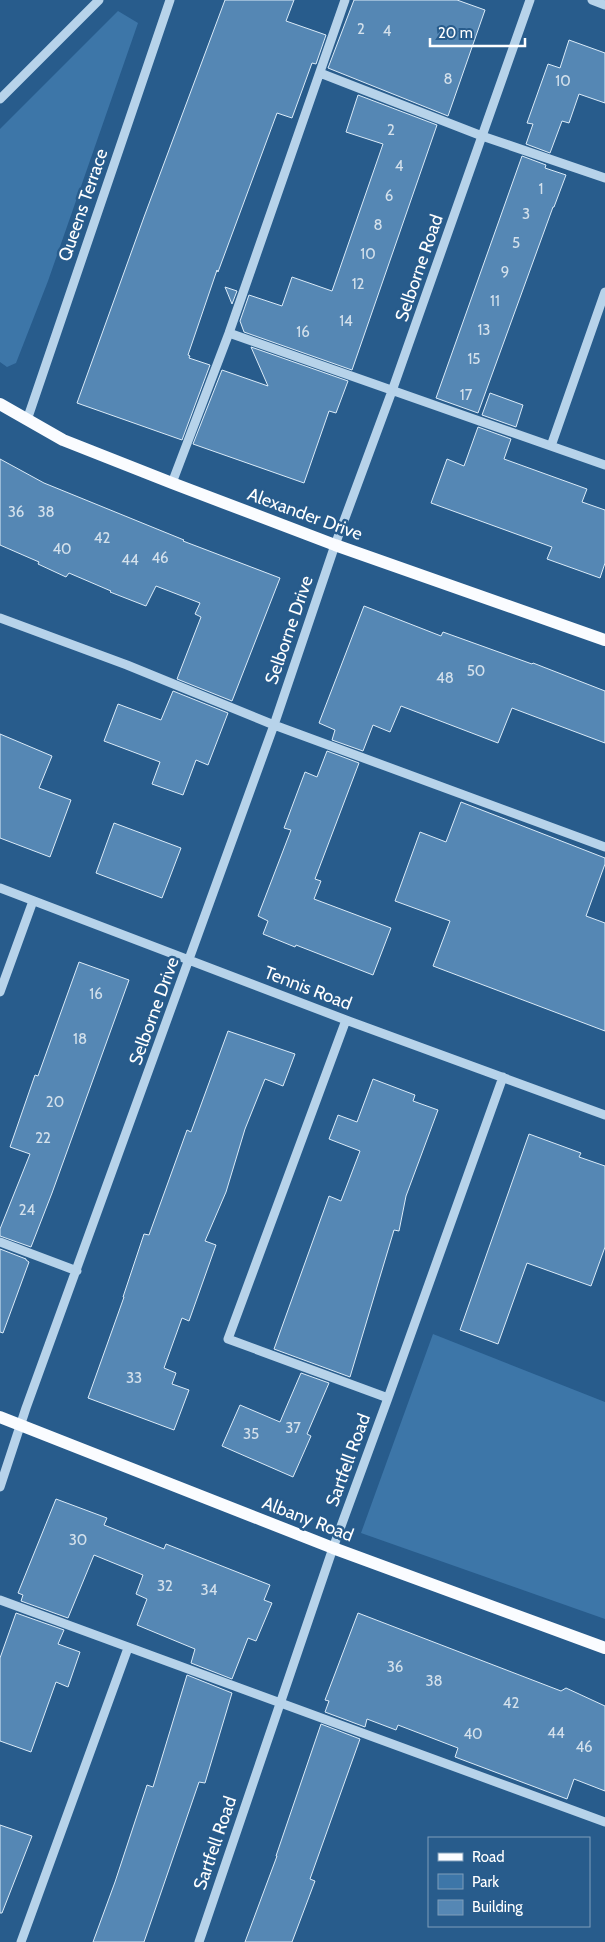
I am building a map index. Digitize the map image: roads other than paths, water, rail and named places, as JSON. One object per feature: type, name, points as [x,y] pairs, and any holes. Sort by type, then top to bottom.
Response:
[{"type":"main road","name":"Alexander Drive","points":[[0,404],[63,440],[172,483],[335,545],[605,640]]},
{"type":"main road","name":"Albany Road","points":[[0,1417],[333,1548],[605,1648]]},
{"type":"street","points":[[0,99],[99,0]]},
{"type":"street","name":"Queens Terrace","points":[[27,420],[170,0]]},
{"type":"street","points":[[172,483],[229,333],[345,0]]},
{"type":"street","name":"Selborne Road","points":[[335,545],[392,391],[530,0]]},
{"type":"street","points":[[592,0],[605,5]]},
{"type":"street","points":[[320,73],[482,136],[605,178]]},
{"type":"street","points":[[551,446],[605,292]]},
{"type":"street","points":[[229,333],[605,465]]},
{"type":"street","name":"Selborne Drive","points":[[0,1487],[274,725],[335,545]]},
{"type":"street","points":[[0,618],[118,662],[274,725],[605,847]]},
{"type":"street","name":"Tennis Road","points":[[0,888],[346,1020],[605,1115]]},
{"type":"street","points":[[0,992],[33,901]]},
{"type":"street","points":[[346,1020],[228,1339],[388,1398]]},
{"type":"street","name":"Sartfell Road","points":[[199,1942],[333,1548],[503,1077]]},
{"type":"street","points":[[0,1242],[78,1271]]},
{"type":"street","points":[[0,1600],[605,1822]]},
{"type":"street","points":[[21,1942],[128,1648]]}]
